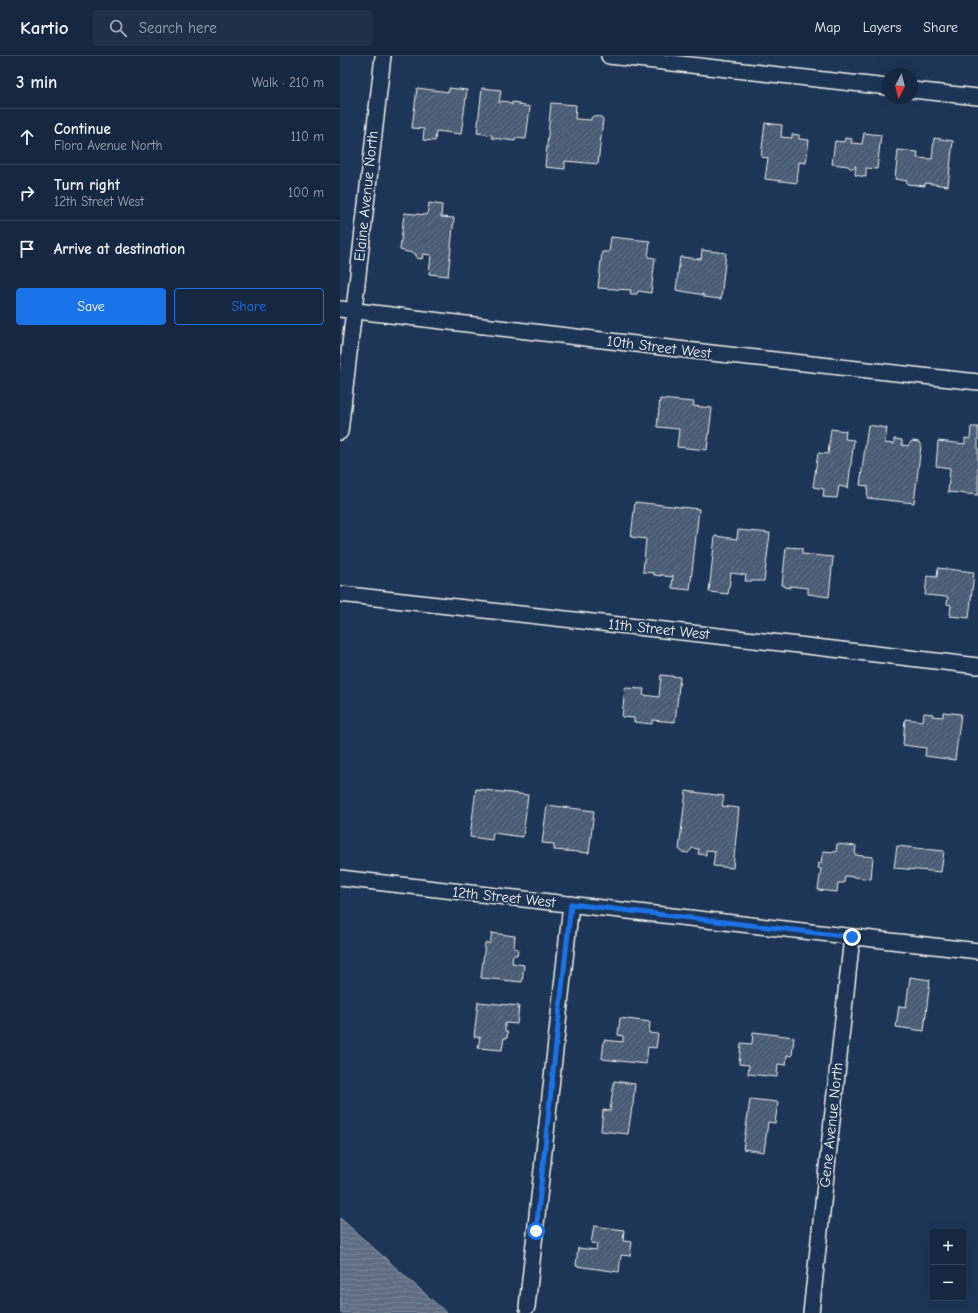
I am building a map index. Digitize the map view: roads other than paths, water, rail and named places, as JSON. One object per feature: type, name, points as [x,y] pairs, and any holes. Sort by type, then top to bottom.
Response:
[{"type":"street","name":"Elaine Avenue North","points":[[340,432],[347,310],[382,56]]},
{"type":"street","points":[[609,56],[882,86]]},
{"type":"street","points":[[918,91],[978,97]]},
{"type":"street","name":"10th Street West","points":[[347,310],[728,355],[978,382]]},
{"type":"street","name":"11th Street West","points":[[340,594],[978,666]]},
{"type":"street","name":"12th Street West","points":[[340,878],[978,951]]},
{"type":"street","points":[[527,1306],[571,904]]},
{"type":"street","name":"Gene Avenue North","points":[[811,1313],[852,937]]},
{"type":"water","points":[[340,1218],[441,1308],[447,1313],[340,1313]]}]
